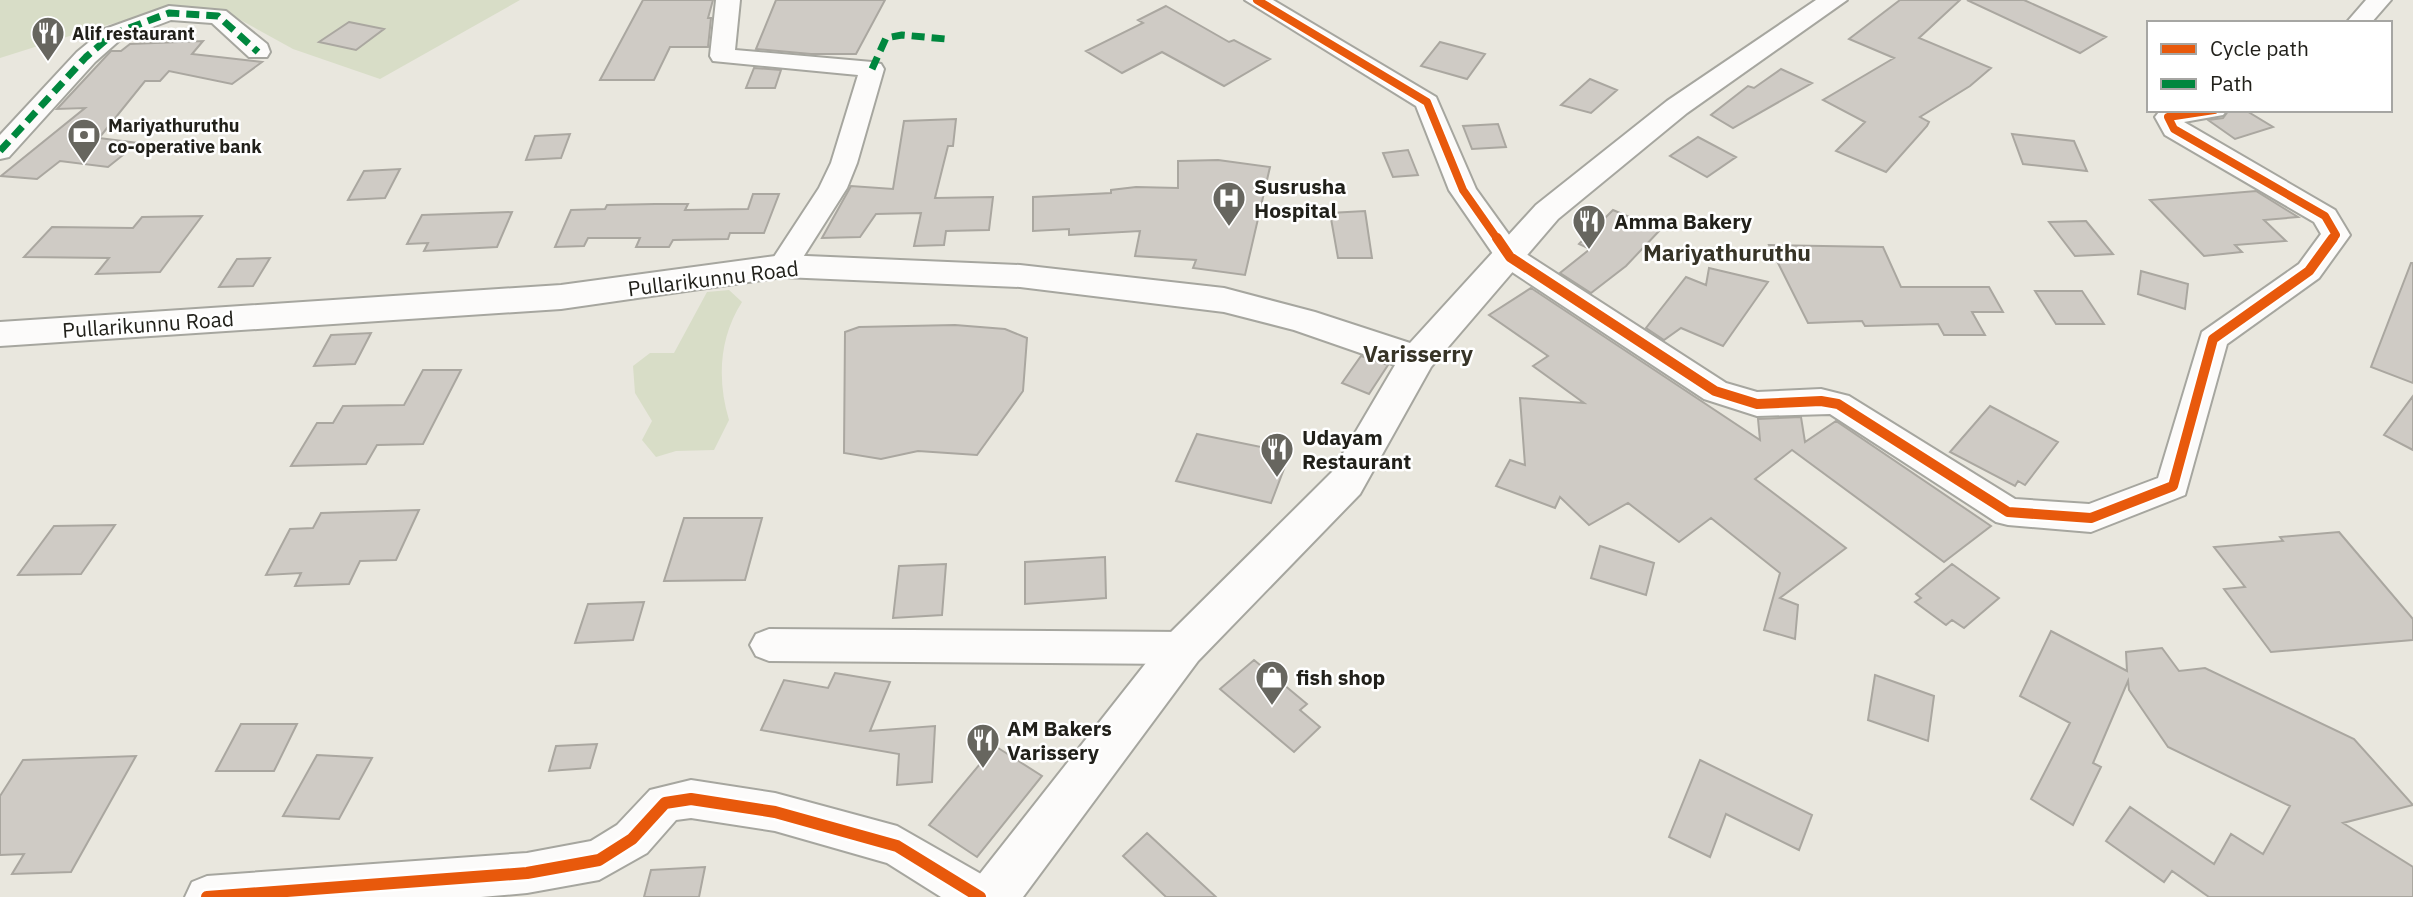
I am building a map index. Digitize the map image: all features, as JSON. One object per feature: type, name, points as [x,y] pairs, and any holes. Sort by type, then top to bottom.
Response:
[{"type":"main road","points":[[993,897],[1183,648],[1346,483],[1417,359],[1548,212],[1677,107],[1835,0]]},
{"type":"main road","name":"Pullarikunnu Road","points":[[0,334],[561,297],[783,266],[1020,276],[1224,300],[1303,320],[1417,359]]},
{"type":"street","points":[[728,0],[722,56],[872,69],[844,163],[833,188],[783,266]]},
{"type":"street","points":[[1257,0],[1427,102],[1463,190],[1510,257],[1730,398],[1757,404],[1821,401],[1838,404],[1866,419],[2008,512],[2091,518],[2173,486],[2213,339],[2309,271],[2336,235],[2325,216],[2174,130],[2168,117],[2201,112]]},
{"type":"street","points":[[2360,21],[2379,0]]},
{"type":"street","points":[[0,151],[86,57],[113,34],[169,13],[218,16],[258,49],[258,52]]},
{"type":"street","points":[[769,645],[1183,648]]},
{"type":"street","points":[[207,897],[527,873],[599,860],[632,839],[665,803],[691,799],[775,812],[897,846],[980,897]]},
{"type":"green space","points":[[0,0],[520,0],[380,79],[293,49],[226,12],[176,8],[95,28],[0,58]]},
{"type":"green space","points":[[729,290],[742,302],[729,330],[722,360],[723,390],[729,420],[714,450],[676,451],[656,457],[642,440],[652,421],[635,393],[633,366],[650,353],[674,353],[707,292]]},
{"type":"building","points":[[643,0],[713,0],[708,18],[711,18],[708,47],[670,47],[654,80],[600,80]]},
{"type":"building","points":[[776,0],[885,0],[856,54],[811,54],[756,49]]},
{"type":"building","points":[[1900,0],[1960,0],[1919,38],[1991,68],[1970,86],[1920,117],[1929,122],[1927,126],[1886,172],[1836,151],[1865,122],[1823,100],[1894,58],[1849,39]]},
{"type":"building","points":[[1967,0],[2024,0],[2106,37],[2080,53]]},
{"type":"building","points":[[1166,6],[1229,42],[1234,40],[1270,59],[1224,86],[1162,52],[1122,73],[1086,51],[1143,23],[1138,20]]},
{"type":"building","points":[[349,22],[384,29],[356,50],[319,42]]},
{"type":"building","points":[[203,41],[192,54],[262,62],[232,84],[169,71],[160,81],[145,81],[99,138],[138,143],[108,167],[60,161],[37,179],[1,176],[85,108],[57,109],[111,51],[121,51],[130,44]]},
{"type":"building","points":[[1440,42],[1485,54],[1467,79],[1421,66]]},
{"type":"building","points":[[754,68],[781,70],[775,88],[746,88]]},
{"type":"building","points":[[1781,69],[1812,83],[1733,128],[1711,115],[1748,86],[1754,88]]},
{"type":"building","points":[[1590,79],[1617,90],[1591,113],[1561,105]]},
{"type":"building","points":[[2228,112],[2248,112],[2273,127],[2235,139],[2208,120],[2223,118]]},
{"type":"building","points":[[956,119],[953,146],[948,146],[935,198],[993,197],[989,230],[946,231],[944,245],[914,246],[921,213],[876,214],[860,237],[822,238],[851,186],[893,189],[904,121]]},
{"type":"building","points":[[1498,124],[1506,147],[1472,149],[1463,126]]},
{"type":"building","points":[[570,134],[561,158],[526,160],[535,136]]},
{"type":"building","points":[[2012,134],[2074,141],[2087,171],[2023,164]]},
{"type":"building","points":[[1698,137],[1736,157],[1707,177],[1670,156]]},
{"type":"building","points":[[1408,150],[1418,175],[1393,177],[1383,153]]},
{"type":"building","points":[[1218,160],[1270,167],[1245,275],[1193,268],[1196,260],[1135,256],[1140,231],[1069,235],[1069,229],[1033,231],[1033,197],[1111,193],[1111,190],[1136,187],[1178,188],[1178,161]]},
{"type":"building","points":[[400,169],[385,198],[348,200],[364,171]]},
{"type":"building","points":[[2256,191],[2298,217],[2264,220],[2286,241],[2235,245],[2242,252],[2204,256],[2150,200]]},
{"type":"building","points":[[753,194],[779,194],[764,233],[730,233],[728,239],[673,240],[669,247],[636,247],[640,238],[588,238],[584,246],[555,247],[571,210],[605,209],[607,205],[655,204],[688,204],[685,210],[748,209]]},
{"type":"building","points":[[1613,210],[1660,230],[1626,266],[1591,293],[1560,273],[1590,249],[1579,244]]},
{"type":"building","points":[[1365,211],[1372,258],[1338,258],[1330,213]]},
{"type":"building","points":[[512,212],[497,247],[424,251],[428,243],[407,244],[422,215]]},
{"type":"building","points":[[202,216],[160,272],[96,274],[109,258],[24,257],[52,227],[133,228],[142,217]]},
{"type":"building","points":[[2086,221],[2113,254],[2075,256],[2049,222]]},
{"type":"building","points":[[1769,245],[1883,247],[1901,287],[1989,287],[2003,312],[1972,312],[1985,335],[1944,335],[1938,324],[1865,326],[1862,321],[1808,323]]},
{"type":"building","points":[[270,258],[253,286],[219,287],[237,259]]},
{"type":"building","points":[[2413,263],[2413,383],[2371,367]]},
{"type":"building","points":[[1709,268],[1768,282],[1723,346],[1681,328],[1664,340],[1646,328],[1686,277],[1706,285]]},
{"type":"building","points":[[2141,271],[2188,284],[2185,309],[2138,294]]},
{"type":"building","points":[[1531,288],[1760,440],[1758,419],[1801,417],[1805,442],[1836,421],[1991,526],[1944,562],[1792,450],[1755,479],[1846,548],[1780,598],[1798,605],[1795,639],[1764,630],[1780,573],[1711,518],[1679,542],[1628,503],[1589,525],[1560,497],[1555,508],[1496,486],[1510,460],[1525,465],[1520,398],[1584,403],[1533,366],[1548,356],[1489,315]]},
{"type":"building","points":[[2035,291],[2082,291],[2104,324],[2056,324]]},
{"type":"building","points":[[955,325],[1005,329],[1027,338],[1023,391],[977,455],[918,451],[881,459],[844,453],[845,332],[859,327]]},
{"type":"building","points":[[371,333],[355,364],[314,366],[331,335]]},
{"type":"building","points":[[1361,356],[1388,365],[1369,394],[1342,383]]},
{"type":"building","points":[[423,370],[461,370],[423,444],[377,445],[366,464],[291,466],[317,423],[333,423],[343,406],[404,405]]},
{"type":"building","points":[[2413,396],[2413,450],[2384,435]]},
{"type":"building","points":[[1990,406],[2058,442],[2025,485],[2018,481],[2015,486],[1950,452]]},
{"type":"building","points":[[1197,434],[1290,453],[1271,503],[1176,481]]},
{"type":"building","points":[[419,510],[396,560],[360,561],[349,584],[295,586],[301,573],[266,575],[290,529],[313,528],[321,513]]},
{"type":"building","points":[[684,518],[762,518],[745,580],[664,581]]},
{"type":"building","points":[[115,525],[81,574],[18,575],[54,526]]},
{"type":"building","points":[[2339,532],[2413,619],[2413,640],[2271,652],[2224,589],[2245,587],[2214,547],[2283,541],[2280,537]]},
{"type":"building","points":[[1600,546],[1654,563],[1646,595],[1591,578]]},
{"type":"building","points":[[1105,557],[1106,598],[1025,604],[1025,562]]},
{"type":"building","points":[[946,564],[942,615],[893,618],[899,566]]},
{"type":"building","points":[[1952,564],[1999,598],[1964,628],[1952,620],[1946,625],[1915,602],[1921,598],[1916,594]]},
{"type":"building","points":[[644,602],[633,640],[575,643],[588,604]]},
{"type":"building","points":[[2051,631],[2127,671],[2126,652],[2162,648],[2179,671],[2205,668],[2354,739],[2413,805],[2343,823],[2413,867],[2413,897],[2209,897],[2172,871],[2164,882],[2106,841],[2130,807],[2214,864],[2231,834],[2263,854],[2290,806],[2168,747],[2129,690],[2128,681],[2093,763],[2101,767],[2073,825],[2031,799],[2070,723],[2020,696]]},
{"type":"building","name":"fish shop","points":[[1254,660],[1307,704],[1300,710],[1320,727],[1294,752],[1220,689]]},
{"type":"building","points":[[835,673],[890,682],[870,731],[935,726],[932,782],[897,785],[899,754],[761,730],[784,680],[828,688]]},
{"type":"building","points":[[1875,675],[1934,696],[1928,741],[1868,720]]},
{"type":"building","points":[[241,724],[297,724],[274,771],[216,771]]},
{"type":"building","points":[[597,744],[590,768],[549,771],[556,746]]},
{"type":"building","points":[[995,746],[1042,776],[977,857],[929,825]]},
{"type":"building","points":[[317,755],[372,758],[339,819],[283,816]]},
{"type":"building","points":[[136,756],[71,872],[12,874],[24,854],[0,855],[0,796],[23,760]]},
{"type":"building","points":[[1700,760],[1812,815],[1799,850],[1726,814],[1710,857],[1669,837]]},
{"type":"building","points":[[1147,833],[1216,897],[1166,897],[1123,856]]},
{"type":"building","points":[[705,867],[699,897],[644,897],[651,870]]},
{"type":"marked path","points":[[0,151],[86,57],[113,34],[169,13],[218,16],[258,49],[258,52]]},
{"type":"marked path","points":[[872,69],[886,38],[902,35],[946,39]]},
{"type":"cycle path","points":[[1257,0],[1427,102],[1463,190],[1510,257],[1715,391],[1757,404],[1821,401],[1838,404],[1866,419],[2008,512],[2091,518],[2173,486],[2213,339],[2309,271],[2336,235],[2325,216],[2174,129],[2168,117],[2201,112]]},
{"type":"cycle path","points":[[207,897],[527,873],[599,860],[632,839],[665,803],[691,799],[775,812],[897,846],[980,897]]},
{"type":"place","name":"Alif restaurant","points":[[48,63]]},
{"type":"place","name":"Mariyathuruthu co-operative bank","points":[[84,165]]},
{"type":"place","name":"Susrusha Hospital","points":[[1229,228]]},
{"type":"place","name":"Amma Bakery","points":[[1589,251]]},
{"type":"place","name":"Udayam Restaurant","points":[[1277,479]]},
{"type":"place","name":"fish shop","points":[[1272,707]]},
{"type":"place","name":"AM Bakers Varissery","points":[[983,770]]},
{"type":"district","name":"Mariyathuruthu","points":[[1727,252]]},
{"type":"district","name":"Varisserry","points":[[1418,353]]}]
